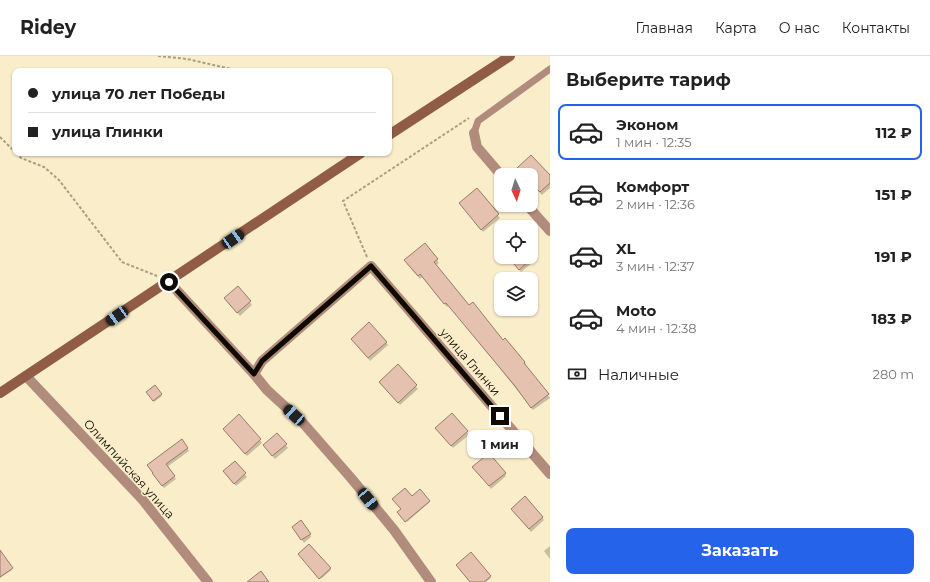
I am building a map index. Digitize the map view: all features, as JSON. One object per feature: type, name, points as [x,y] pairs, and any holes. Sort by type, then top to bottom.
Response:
[{"type":"main road","points":[[392,133],[510,56]]},
{"type":"main road","points":[[0,393],[357,156]]},
{"type":"street","points":[[474,133],[477,147],[495,168]]},
{"type":"street","points":[[534,212],[550,231]]},
{"type":"street","points":[[254,374],[262,361],[371,266]]},
{"type":"street","name":"улица Глинки","points":[[371,266],[550,474]]},
{"type":"street","points":[[169,282],[267,390],[303,424],[351,478],[394,530],[431,582]]},
{"type":"street","name":"Олимпийская улица","points":[[26,376],[142,499],[208,582]]},
{"type":"lane","points":[[474,133],[478,121],[550,69]]},
{"type":"path","points":[[158,56],[187,59],[227,68]]},
{"type":"path","points":[[371,266],[343,201],[474,114]]},
{"type":"path","points":[[0,137],[12,148]]},
{"type":"path","points":[[19,156],[44,167],[59,180],[122,262],[169,282]]},
{"type":"building","points":[[531,155],[550,175],[550,183],[540,192],[538,190],[538,168],[517,168]]},
{"type":"building","points":[[477,188],[494,208],[494,212],[497,212],[499,214],[481,230],[459,203]]},
{"type":"building","points":[[425,243],[438,259],[434,262],[469,305],[473,302],[503,340],[505,338],[525,362],[524,363],[549,394],[531,408],[515,386],[446,303],[444,304],[420,274],[418,276],[404,260]]},
{"type":"building","points":[[514,264],[525,264],[519,270]]},
{"type":"building","points":[[238,286],[251,301],[237,313],[224,298]]},
{"type":"building","points":[[369,322],[387,342],[368,358],[351,339]]},
{"type":"building","points":[[398,364],[417,385],[398,403],[379,382]]},
{"type":"building","points":[[155,385],[162,394],[153,401],[146,392]]},
{"type":"building","points":[[452,413],[468,431],[451,446],[435,428]]},
{"type":"building","points":[[239,414],[261,439],[245,454],[223,429]]},
{"type":"building","points":[[277,433],[287,444],[272,456],[263,445]]},
{"type":"building","points":[[182,439],[188,448],[166,464],[175,476],[162,486],[147,465]]},
{"type":"building","points":[[489,453],[506,473],[489,486],[472,467]]},
{"type":"building","points":[[235,461],[246,473],[234,484],[223,471]]},
{"type":"building","points":[[405,488],[412,496],[420,489],[430,501],[405,522],[397,512],[401,509],[392,499]]},
{"type":"building","points":[[525,496],[543,517],[529,529],[511,509]]},
{"type":"building","points":[[301,520],[311,534],[301,540],[292,527]]},
{"type":"building","points":[[309,544],[331,568],[319,579],[298,554]]},
{"type":"building","points":[[0,550],[13,568],[0,577]]},
{"type":"building","points":[[471,552],[491,576],[484,582],[470,582],[456,565]]},
{"type":"building","points":[[261,571],[269,582],[247,582]]},
{"type":"route","points":[[169,282],[254,374],[262,361],[371,266],[500,416]]}]
